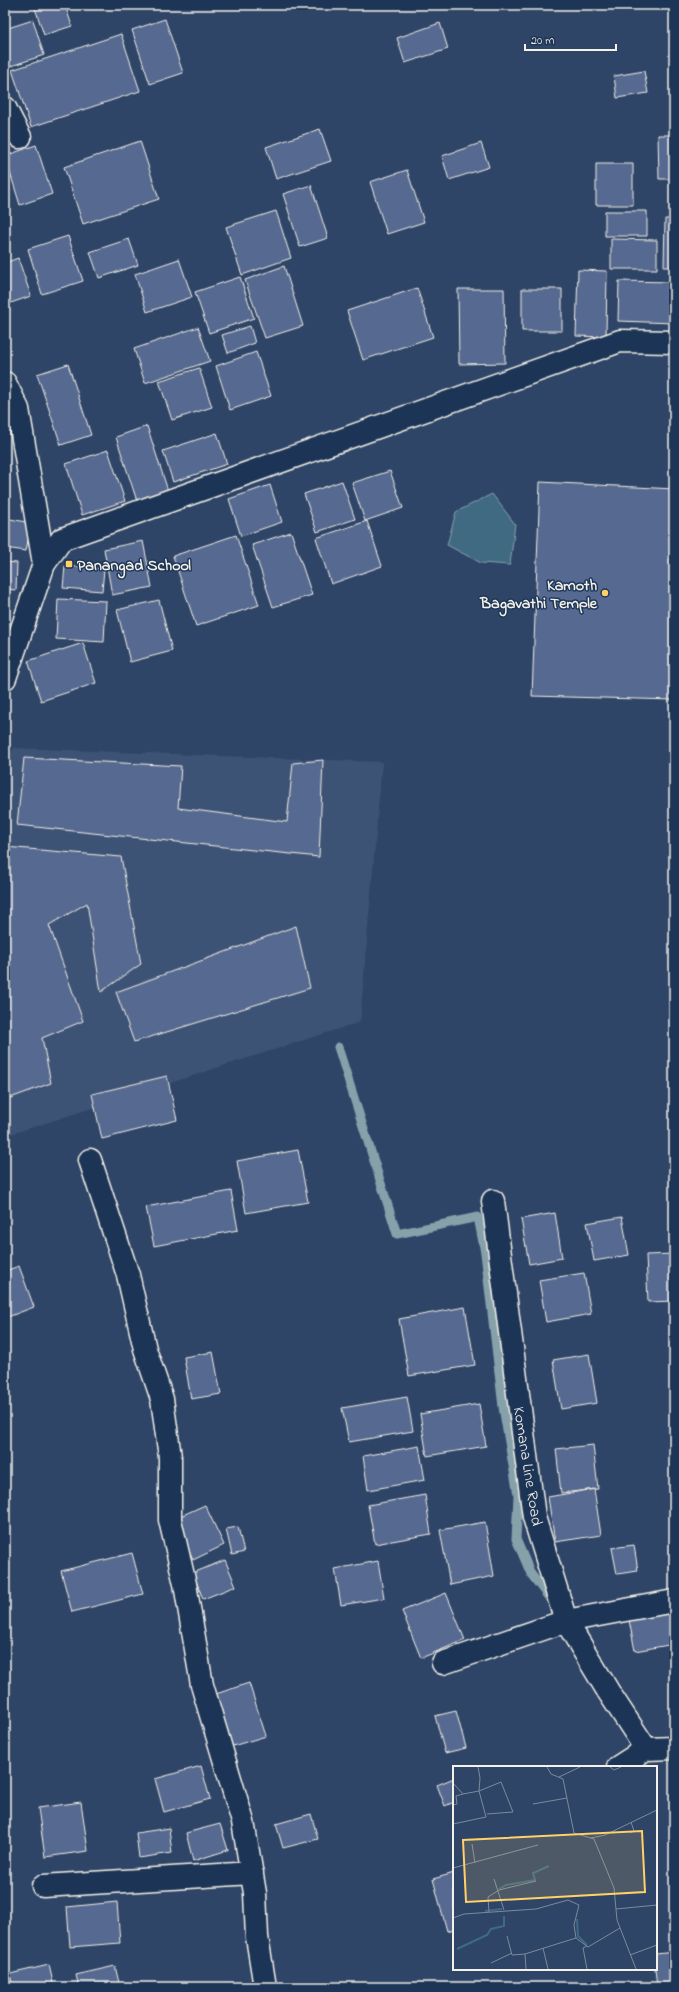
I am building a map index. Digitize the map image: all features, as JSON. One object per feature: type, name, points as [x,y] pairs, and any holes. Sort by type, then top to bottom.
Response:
[{"type":"street","points":[[5,108],[20,137]]},
{"type":"street","points":[[5,678],[44,564],[62,539],[620,341],[674,342]]},
{"type":"street","points":[[5,383],[44,564]]},
{"type":"street","points":[[90,1160],[128,1275],[145,1349],[162,1399],[170,1456],[170,1520],[185,1584],[202,1685],[242,1822],[255,1893],[256,1938],[265,1987]]},
{"type":"street","name":"Komana Line Road","points":[[493,1201],[534,1517],[566,1622],[608,1691],[646,1749]]},
{"type":"street","points":[[443,1663],[566,1622],[674,1601]]},
{"type":"street","points":[[620,1766],[646,1749],[674,1748]]},
{"type":"street","points":[[42,1886],[252,1873]]},
{"type":"shaded area","points":[[492,494],[515,524],[510,565],[481,563],[447,545],[456,512]]},
{"type":"shaded area","points":[[14,748],[382,762],[360,1022],[5,1136],[5,764]]},
{"type":"building","points":[[34,5],[65,5],[72,26],[44,35]]},
{"type":"building","points":[[165,19],[183,73],[150,84],[132,30]]},
{"type":"building","points":[[33,20],[44,55],[5,68],[5,29]]},
{"type":"building","points":[[440,23],[448,49],[405,63],[397,38]]},
{"type":"building","points":[[121,34],[140,91],[31,127],[12,70]]},
{"type":"building","points":[[644,71],[648,93],[617,98],[614,76]]},
{"type":"building","points":[[320,129],[331,161],[276,179],[266,147]]},
{"type":"building","points":[[658,135],[674,135],[674,179],[659,179]]},
{"type":"building","points":[[140,141],[159,199],[83,224],[64,167]]},
{"type":"building","points":[[481,143],[489,167],[449,180],[442,156]]},
{"type":"building","points":[[36,145],[52,194],[20,205],[5,156]]},
{"type":"building","points":[[596,164],[633,164],[633,205],[596,205]]},
{"type":"building","points":[[407,170],[424,222],[387,234],[370,182]]},
{"type":"building","points":[[311,185],[328,238],[300,247],[283,194]]},
{"type":"building","points":[[276,211],[291,258],[242,275],[226,227]]},
{"type":"building","points":[[605,211],[647,211],[647,236],[605,236]]},
{"type":"building","points":[[665,219],[674,219],[674,267],[664,267]]},
{"type":"building","points":[[68,236],[83,281],[42,294],[28,249]]},
{"type":"building","points":[[129,239],[138,265],[99,278],[90,252]]},
{"type":"building","points":[[611,239],[657,240],[657,269],[611,269]]},
{"type":"building","points":[[18,258],[31,296],[5,305],[5,263]]},
{"type":"building","points":[[179,259],[192,297],[147,312],[135,274]]},
{"type":"building","points":[[284,266],[303,326],[265,338],[245,280]]},
{"type":"building","points":[[578,270],[607,271],[606,337],[576,336]]},
{"type":"building","points":[[240,277],[254,318],[209,333],[195,292]]},
{"type":"building","points":[[619,281],[674,282],[674,323],[618,321]]},
{"type":"building","points":[[417,288],[433,337],[363,360],[347,311]]},
{"type":"building","points":[[458,289],[504,289],[505,363],[459,364]]},
{"type":"building","points":[[522,289],[562,289],[562,331],[522,331]]},
{"type":"building","points":[[250,326],[255,343],[228,353],[222,335]]},
{"type":"building","points":[[198,327],[210,361],[145,383],[134,349]]},
{"type":"building","points":[[256,352],[271,396],[230,410],[216,366]]},
{"type":"building","points":[[68,364],[91,435],[61,445],[37,374]]},
{"type":"building","points":[[199,368],[212,407],[172,420],[159,381]]},
{"type":"building","points":[[147,426],[169,494],[138,504],[116,437]]},
{"type":"building","points":[[217,433],[227,464],[173,482],[163,451]]},
{"type":"building","points":[[108,450],[125,501],[82,515],[66,464]]},
{"type":"building","points":[[390,471],[403,508],[365,521],[352,483]]},
{"type":"building","points":[[342,481],[355,519],[317,532],[304,494]]},
{"type":"building","name":"Kamoth Bagavathi Temple","points":[[540,482],[674,489],[674,700],[532,696]]},
{"type":"building","points":[[270,485],[282,522],[241,536],[229,499]]},
{"type":"building","points":[[5,518],[31,523],[26,551],[5,548]]},
{"type":"building","points":[[367,521],[382,566],[331,584],[316,538]]},
{"type":"building","points":[[291,532],[312,595],[273,607],[252,545]]},
{"type":"building","points":[[236,535],[259,605],[196,626],[173,556]]},
{"type":"building","points":[[143,541],[152,587],[112,595],[104,549]]},
{"type":"building","points":[[5,562],[17,563],[16,590],[5,589]]},
{"type":"building","points":[[65,566],[104,569],[102,591],[63,588]]},
{"type":"building","points":[[58,599],[106,601],[104,642],[56,639]]},
{"type":"building","points":[[159,600],[172,651],[130,662],[117,610]]},
{"type":"building","points":[[83,643],[96,683],[41,701],[28,661]]},
{"type":"building","points":[[24,758],[181,766],[178,808],[287,822],[293,763],[323,760],[319,857],[17,825]]},
{"type":"building","points":[[5,847],[121,857],[141,964],[101,992],[87,903],[49,925],[83,1021],[42,1038],[51,1083],[5,1100]]},
{"type":"building","points":[[296,926],[310,988],[134,1042],[116,992]]},
{"type":"building","points":[[167,1076],[177,1120],[102,1139],[92,1094]]},
{"type":"building","points":[[298,1150],[308,1202],[246,1213],[237,1161]]},
{"type":"building","points":[[231,1191],[238,1230],[154,1246],[146,1207]]},
{"type":"building","points":[[555,1213],[562,1258],[529,1264],[521,1219]]},
{"type":"building","points":[[622,1217],[629,1255],[594,1261],[587,1223]]},
{"type":"building","points":[[674,1254],[674,1301],[648,1302],[646,1255]]},
{"type":"building","points":[[19,1266],[34,1307],[5,1318],[5,1271]]},
{"type":"building","points":[[584,1273],[591,1314],[546,1322],[539,1280]]},
{"type":"building","points":[[465,1307],[475,1365],[409,1376],[399,1319]]},
{"type":"building","points":[[213,1352],[221,1394],[191,1399],[184,1357]]},
{"type":"building","points":[[589,1354],[597,1403],[561,1409],[553,1360]]},
{"type":"building","points":[[407,1397],[413,1431],[349,1442],[342,1408]]},
{"type":"building","points":[[479,1404],[486,1446],[427,1456],[420,1414]]},
{"type":"building","points":[[593,1445],[598,1489],[561,1493],[556,1449]]},
{"type":"building","points":[[419,1446],[425,1480],[368,1490],[363,1456]]},
{"type":"building","points":[[594,1489],[601,1535],[555,1542],[548,1497]]},
{"type":"building","points":[[425,1495],[431,1534],[375,1544],[368,1505]]},
{"type":"building","points":[[205,1505],[224,1545],[193,1560],[174,1519]]},
{"type":"building","points":[[485,1522],[494,1576],[450,1585],[440,1530]]},
{"type":"building","points":[[238,1527],[244,1552],[232,1555],[226,1529]]},
{"type":"building","points":[[634,1545],[638,1571],[617,1574],[612,1548]]},
{"type":"building","points":[[132,1553],[143,1594],[72,1612],[61,1571]]},
{"type":"building","points":[[225,1560],[236,1586],[203,1599],[193,1573]]},
{"type":"building","points":[[378,1561],[384,1598],[341,1605],[335,1569]]},
{"type":"building","points":[[446,1593],[465,1640],[421,1658],[402,1611]]},
{"type":"building","points":[[674,1612],[674,1644],[635,1651],[629,1620]]},
{"type":"building","points":[[249,1683],[266,1736],[226,1748],[210,1696]]},
{"type":"building","points":[[456,1711],[466,1748],[445,1753],[435,1716]]},
{"type":"building","points":[[201,1766],[210,1799],[164,1812],[155,1779]]},
{"type":"building","points":[[453,1778],[453,1802],[445,1806],[437,1785]]},
{"type":"building","points":[[81,1802],[88,1851],[45,1857],[38,1808]]},
{"type":"building","points":[[311,1814],[318,1839],[283,1848],[276,1824]]},
{"type":"building","points":[[220,1824],[228,1850],[193,1861],[186,1833]]},
{"type":"building","points":[[169,1828],[172,1853],[139,1858],[136,1833]]},
{"type":"building","points":[[453,1873],[453,1929],[447,1931],[433,1879]]},
{"type":"building","points":[[117,1902],[120,1943],[70,1947],[67,1907]]},
{"type":"building","points":[[674,1952],[674,1987],[657,1987],[655,1970],[657,1970],[657,1954]]},
{"type":"building","points":[[49,1965],[54,1987],[13,1987],[10,1974]]},
{"type":"building","points":[[115,1966],[120,1987],[79,1987],[76,1975]]},
{"type":"building","points":[[230,1983],[230,1987],[194,1987],[194,1986]]},
{"type":"waterway","points":[[338,1047],[397,1234],[478,1217],[485,1253],[503,1407],[518,1495],[516,1539],[531,1574],[553,1603]]},
{"type":"place","name":"Panangad School","points":[[69,564]]},
{"type":"place","name":"Kamoth Bagavathi Temple","points":[[605,593]]}]
